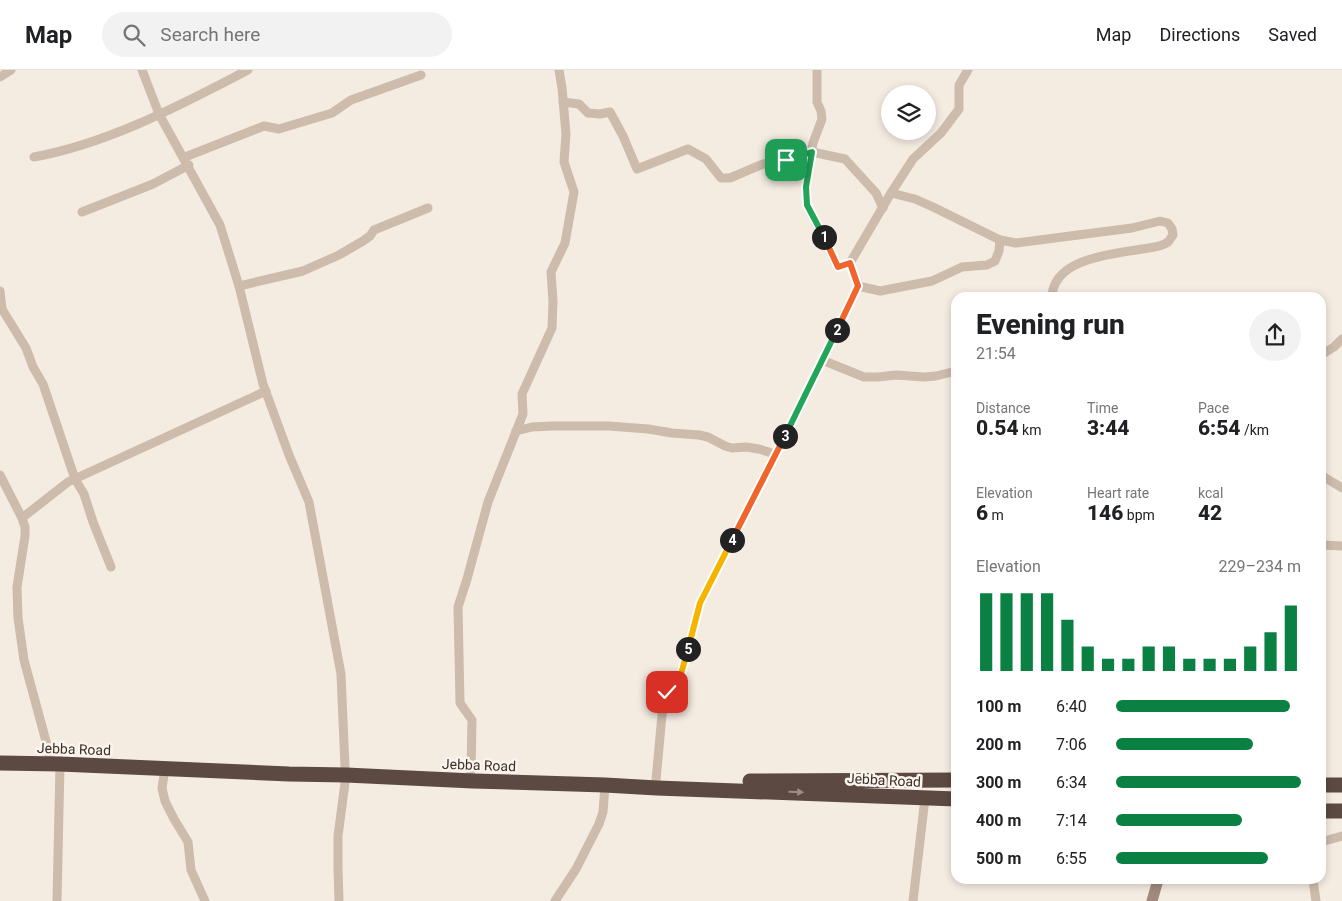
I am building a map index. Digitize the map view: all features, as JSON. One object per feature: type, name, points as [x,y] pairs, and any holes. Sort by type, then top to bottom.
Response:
[{"type":"highway","name":"Jebba Road","points":[[0,754],[165,769],[289,774],[345,771],[473,781],[657,788],[951,780]]},
{"type":"highway","name":"Jebba Road","points":[[0,763],[55,760],[345,771],[600,776],[730,786],[951,799]]},
{"type":"highway","points":[[1326,784],[1342,785]]},
{"type":"highway","points":[[1326,811],[1342,812]]},
{"type":"street","points":[[0,76],[2,70]]},
{"type":"street","points":[[0,76],[10,70]]},
{"type":"street","points":[[142,70],[159,114],[220,224],[266,391],[289,455],[309,502],[341,674],[345,771],[338,836],[339,901]]},
{"type":"street","points":[[34,157],[69,150],[103,139],[248,70]]},
{"type":"street","points":[[471,772],[472,720],[460,703],[458,607],[488,502],[522,414],[522,394],[552,328],[551,272],[565,243],[574,192],[564,162],[566,134],[558,70]]},
{"type":"street","points":[[817,70],[817,102],[821,110],[822,119],[812,152],[806,187],[807,205],[838,267],[850,263],[913,159],[942,132],[959,109],[959,85],[968,70]]},
{"type":"street","points":[[82,212],[153,184],[186,161],[264,126],[279,129],[332,113],[351,100],[421,75]]},
{"type":"street","points":[[563,102],[579,104],[588,113],[600,114],[610,112],[637,169],[688,149],[706,159],[720,178],[730,178],[763,164],[786,160],[812,152],[845,159],[876,194],[883,208]]},
{"type":"street","points":[[891,193],[915,199],[1000,240],[1016,242],[1065,237],[1132,228],[1160,221],[1168,224],[1172,229],[1172,235],[1168,242],[1158,246],[1105,255],[1067,268],[1057,278],[1052,292]]},
{"type":"street","points":[[238,286],[303,271],[363,242],[374,230],[428,208]]},
{"type":"street","points":[[858,286],[880,291],[932,281],[962,267],[988,265],[995,260],[1000,240]]},
{"type":"street","points":[[656,780],[662,715],[667,692],[681,674],[700,603],[858,286],[850,263]]},
{"type":"street","points":[[0,291],[2,309],[26,348],[43,384],[75,479],[84,494],[111,567]]},
{"type":"street","points":[[1326,352],[1334,347],[1342,338]]},
{"type":"street","points":[[822,360],[864,377],[896,375],[924,377],[951,372]]},
{"type":"street","points":[[22,518],[68,482],[266,391]]},
{"type":"street","points":[[516,431],[532,427],[552,426],[609,426],[648,429],[699,435],[732,448],[746,447],[775,454]]},
{"type":"street","points":[[0,475],[25,527],[17,587],[18,618],[24,660],[55,760],[57,901]]},
{"type":"street","points":[[1326,478],[1342,488]]},
{"type":"street","points":[[1326,545],[1342,546]]},
{"type":"street","points":[[165,769],[162,792],[168,808],[188,842],[192,870],[205,901]]},
{"type":"street","points":[[555,901],[576,869],[599,824],[605,785]]},
{"type":"street","points":[[913,901],[925,798]]},
{"type":"street","points":[[1326,841],[1342,836]]},
{"type":"street","points":[[1152,901],[1157,884]]},
{"type":"street","points":[[1314,884],[1316,901]]},
{"type":"route","points":[[667,692],[681,674],[700,603],[806,394],[858,286],[850,263],[838,267],[807,205],[806,187],[812,152],[786,160]]}]
